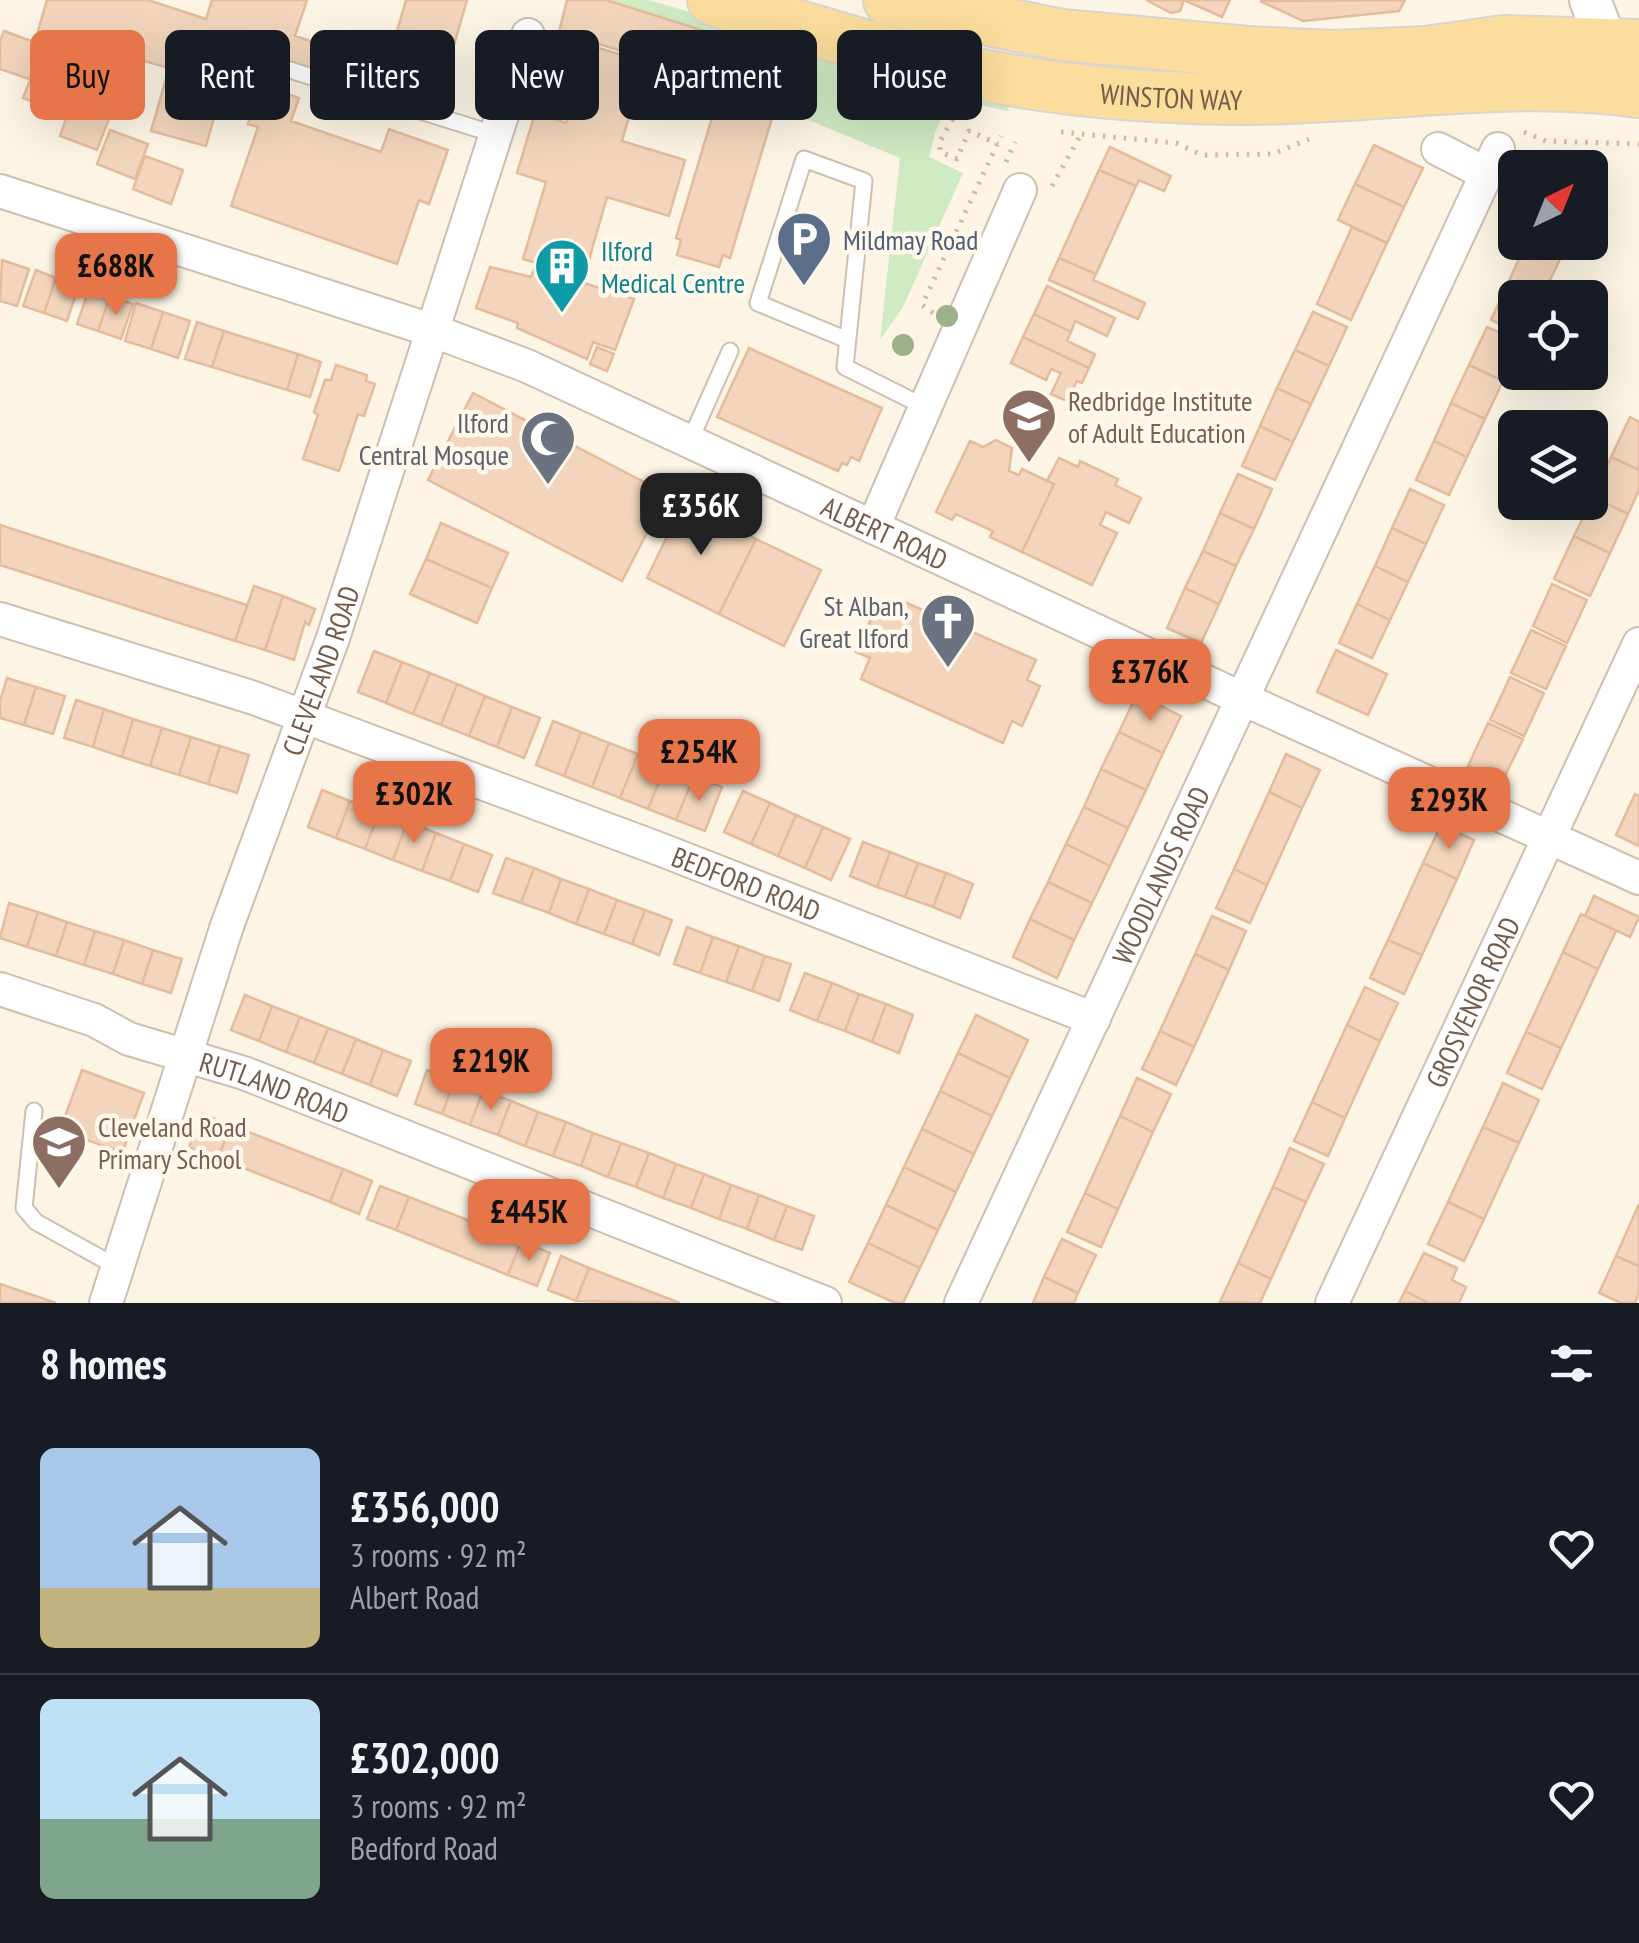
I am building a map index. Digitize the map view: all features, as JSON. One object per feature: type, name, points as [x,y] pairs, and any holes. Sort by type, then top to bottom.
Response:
[{"type":"main road","name":"WINSTON WAY","points":[[714,0],[940,66],[1073,90],[1240,98],[1346,96],[1513,83],[1639,92]]},
{"type":"main road","name":"WINSTON WAY","points":[[893,0],[1062,34],[1334,56],[1426,52],[1612,29]]},
{"type":"street","name":"CLEVELAND ROAD","points":[[106,1303],[184,1054],[227,926],[306,718],[502,120]]},
{"type":"street","points":[[1438,149],[1497,150]]},
{"type":"street","name":"WOODLANDS ROAD","points":[[961,1303],[1497,150]]},
{"type":"street","points":[[872,527],[1020,190]]},
{"type":"street","name":"ALBERT ROAD","points":[[0,191],[434,331],[526,366],[1243,700],[1639,878]]},
{"type":"street","name":"BEDFORD ROAD","points":[[0,619],[306,718],[662,850],[1094,1019]]},
{"type":"street","name":"GROSVENOR ROAD","points":[[1332,1303],[1639,644]]},
{"type":"street","name":"RUTLAND ROAD","points":[[0,989],[94,1020],[130,1039],[262,1080],[825,1303]]},
{"type":"lane","points":[[290,70],[497,135]]},
{"type":"lane","points":[[846,339],[758,304],[804,159],[864,181],[845,367],[925,407]]},
{"type":"lane","points":[[689,443],[730,351]]},
{"type":"lane","points":[[34,1112],[24,1208],[36,1222],[116,1267]]},
{"type":"path","points":[[946,129],[940,152],[957,160],[969,130],[998,144]]},
{"type":"path","points":[[936,314],[922,305],[1001,136]]},
{"type":"path","points":[[1020,190],[1044,201],[1080,136],[1176,144],[1202,155],[1273,154],[1312,138]]},
{"type":"path","points":[[1497,150],[1546,141],[1639,144]]},
{"type":"green space","points":[[606,0],[649,0],[750,30],[702,30]]},
{"type":"green space","points":[[817,50],[837,56],[837,120],[941,120],[929,157],[963,173],[903,307],[880,340],[900,158],[809,120],[817,120]]},
{"type":"green space","points":[[982,93],[1010,98],[1008,111],[982,106]]},
{"type":"building","points":[[47,0],[148,0],[206,19],[212,0],[307,0],[295,36],[310,41],[310,71],[290,65],[290,30],[165,30],[165,67],[145,61],[145,30],[38,30]]},
{"type":"building","points":[[406,0],[467,0],[455,41],[455,30],[397,30]]},
{"type":"building","points":[[567,0],[606,0],[701,30],[619,30],[619,50],[599,44],[599,30],[560,30]]},
{"type":"building","points":[[1146,0],[1184,0],[1180,11],[1171,13]]},
{"type":"building","points":[[1184,0],[1230,0],[1222,17]]},
{"type":"building","points":[[1405,0],[1399,11],[1303,21],[1260,1]]},
{"type":"building","points":[[4,31],[30,41],[29,79],[0,69]]},
{"type":"building","points":[[599,48],[619,54],[619,120],[628,120],[622,141],[685,160],[669,216],[607,197],[584,277],[523,259],[546,182],[517,173],[533,120],[599,120]]},
{"type":"building","points":[[30,80],[30,101],[23,98]]},
{"type":"building","points":[[165,82],[165,120],[213,120],[206,146],[151,131]]},
{"type":"building","points":[[290,95],[299,98],[291,121],[381,152],[389,129],[448,150],[429,204],[419,200],[397,264],[231,206],[258,127],[248,124],[249,120],[290,120]]},
{"type":"building","points":[[66,120],[108,120],[97,150],[60,136]]},
{"type":"building","points":[[711,120],[771,120],[730,258],[723,255],[719,267],[677,255],[681,240],[676,238]]},
{"type":"building","points":[[110,130],[148,144],[135,179],[97,164]]},
{"type":"building","points":[[1374,145],[1423,168],[1404,207],[1355,184]]},
{"type":"building","points":[[1110,147],[1171,176],[1164,191],[1139,180],[1136,186],[1099,170]]},
{"type":"building","points":[[145,156],[183,170],[171,204],[133,189]]},
{"type":"building","points":[[1099,170],[1136,186],[1096,274],[1059,258]]},
{"type":"building","points":[[1355,184],[1404,207],[1387,243],[1338,220]]},
{"type":"building","points":[[1352,227],[1387,243],[1351,320],[1317,304]]},
{"type":"building","points":[[1059,258],[1096,274],[1093,280],[1145,303],[1138,319],[1049,280]]},
{"type":"building","points":[[2,260],[29,269],[17,306],[0,301]]},
{"type":"building","points":[[1518,260],[1560,260],[1550,280],[1509,280]]},
{"type":"building","name":"Ilford Medical Centre","points":[[490,267],[531,277],[535,267],[634,299],[615,350],[593,342],[587,359],[517,328],[518,323],[476,308]]},
{"type":"building","points":[[36,270],[56,278],[44,313],[23,306]]},
{"type":"building","points":[[56,278],[79,285],[67,321],[44,313]]},
{"type":"building","points":[[1047,286],[1115,318],[1107,336],[1075,321],[1071,332],[1034,314]]},
{"type":"building","points":[[89,289],[110,296],[98,331],[77,324]]},
{"type":"building","points":[[110,296],[133,304],[121,339],[98,331]]},
{"type":"building","points":[[136,303],[163,312],[151,349],[125,341]]},
{"type":"building","points":[[1498,305],[1498,323],[1491,320]]},
{"type":"building","points":[[163,312],[190,321],[178,358],[151,349]]},
{"type":"building","points":[[1313,312],[1347,327],[1329,366],[1295,350]]},
{"type":"building","points":[[1034,314],[1071,332],[1067,341],[1095,354],[1089,368],[1023,337]]},
{"type":"building","points":[[197,322],[224,331],[212,367],[185,359]]},
{"type":"building","points":[[1487,327],[1498,332],[1498,379],[1469,365]]},
{"type":"building","points":[[224,331],[298,354],[287,390],[212,367]]},
{"type":"building","points":[[1023,337],[1089,368],[1067,401],[1051,394],[1061,373],[1051,369],[1046,380],[1011,363]]},
{"type":"building","points":[[597,347],[614,354],[607,371],[590,364]]},
{"type":"building","points":[[749,348],[882,408],[859,461],[851,457],[838,471],[717,417]]},
{"type":"building","points":[[1295,350],[1329,366],[1311,404],[1277,388]]},
{"type":"building","points":[[298,354],[321,362],[310,397],[287,390]]},
{"type":"building","points":[[336,365],[367,375],[366,381],[375,384],[364,416],[358,414],[339,471],[303,459],[325,380],[331,380]]},
{"type":"building","points":[[1469,365],[1498,379],[1499,390],[1485,419],[1451,403]]},
{"type":"building","points":[[1277,388],[1311,404],[1293,442],[1260,426]]},
{"type":"building","name":"Ilford Central Mosque","points":[[473,393],[667,494],[622,581],[428,480]]},
{"type":"building","points":[[1451,403],[1485,419],[1467,457],[1434,441]]},
{"type":"building","points":[[1630,417],[1639,422],[1639,470],[1611,457]]},
{"type":"building","points":[[1260,426],[1293,442],[1275,480],[1242,466]]},
{"type":"building","points":[[996,440],[1012,448],[1009,471],[1019,475],[1022,469],[1054,484],[1022,552],[990,537],[993,531],[956,514],[952,520],[936,512],[970,441],[983,447]]},
{"type":"building","points":[[1434,441],[1467,457],[1449,495],[1416,480]]},
{"type":"building","points":[[1611,457],[1639,470],[1639,490],[1628,514],[1608,504]]},
{"type":"building","points":[[1059,458],[1078,467],[1080,461],[1118,479],[1115,485],[1141,498],[1129,523],[1106,512],[1100,525],[1117,533],[1092,585],[1022,552],[1054,484],[1047,481]]},
{"type":"building","points":[[1238,474],[1272,489],[1254,529],[1220,513]]},
{"type":"building","points":[[1410,489],[1444,505],[1426,544],[1392,528]]},
{"type":"building","points":[[683,503],[756,539],[719,614],[647,578]]},
{"type":"building","points":[[1608,504],[1628,514],[1610,553],[1574,536],[1582,520],[1608,520]]},
{"type":"building","points":[[1220,513],[1254,529],[1236,566],[1203,551]]},
{"type":"building","points":[[441,523],[508,553],[492,588],[426,559]]},
{"type":"building","points":[[0,525],[247,605],[235,641],[0,565]]},
{"type":"building","points":[[1392,528],[1426,544],[1408,582],[1375,566]]},
{"type":"building","points":[[1574,536],[1610,553],[1590,596],[1554,579]]},
{"type":"building","points":[[756,539],[821,570],[784,646],[719,614]]},
{"type":"building","points":[[1203,551],[1236,566],[1219,604],[1185,588]]},
{"type":"building","points":[[426,559],[492,588],[477,623],[410,594]]},
{"type":"building","points":[[1375,566],[1408,582],[1390,620],[1357,604]]},
{"type":"building","points":[[1552,584],[1587,600],[1567,643],[1533,626]]},
{"type":"building","points":[[254,586],[283,596],[265,650],[235,641]]},
{"type":"building","points":[[1185,588],[1219,604],[1201,643],[1167,628]]},
{"type":"building","points":[[283,596],[315,609],[309,625],[305,622],[294,660],[265,650]]},
{"type":"building","name":"St Alban, Great Ilford","points":[[900,600],[1036,660],[1027,680],[1040,686],[1022,726],[1012,721],[1003,743],[861,679],[870,658],[856,652],[875,610],[892,617]]},
{"type":"building","points":[[1357,604],[1390,620],[1372,658],[1339,643]]},
{"type":"building","points":[[1531,630],[1566,646],[1546,689],[1511,673]]},
{"type":"building","points":[[1336,650],[1387,674],[1368,715],[1317,692]]},
{"type":"building","points":[[374,651],[402,662],[386,703],[358,692]]},
{"type":"building","points":[[402,662],[430,673],[413,714],[386,703]]},
{"type":"building","points":[[430,673],[457,684],[441,725],[413,714]]},
{"type":"building","points":[[1510,677],[1544,693],[1524,736],[1490,720]]},
{"type":"building","points":[[7,678],[36,687],[24,725],[0,718]]},
{"type":"building","points":[[457,684],[485,696],[469,736],[441,725]]},
{"type":"building","points":[[36,687],[65,696],[53,734],[24,725]]},
{"type":"building","points":[[1137,694],[1181,716],[1163,753],[1119,732]]},
{"type":"building","points":[[485,696],[512,707],[497,747],[469,736]]},
{"type":"building","points":[[76,700],[104,709],[93,747],[64,738]]},
{"type":"building","points":[[512,707],[540,718],[524,758],[497,747]]},
{"type":"building","points":[[104,709],[133,719],[122,757],[93,747]]},
{"type":"building","points":[[133,719],[162,728],[150,766],[122,757]]},
{"type":"building","points":[[553,721],[581,732],[564,776],[536,765]]},
{"type":"building","points":[[1488,723],[1523,739],[1502,782],[1468,766]]},
{"type":"building","points":[[162,728],[191,737],[179,775],[150,766]]},
{"type":"building","points":[[581,732],[609,743],[592,787],[564,776]]},
{"type":"building","points":[[1119,732],[1163,753],[1146,790],[1101,769]]},
{"type":"building","points":[[191,737],[220,746],[208,784],[179,775]]},
{"type":"building","points":[[609,743],[638,754],[620,798],[592,787]]},
{"type":"building","points":[[220,746],[249,755],[237,793],[208,784]]},
{"type":"building","points":[[638,754],[666,765],[648,809],[620,798]]},
{"type":"building","points":[[1286,754],[1320,770],[1302,808],[1269,792]]},
{"type":"building","points":[[666,765],[694,776],[676,820],[648,809]]},
{"type":"building","points":[[1101,769],[1146,790],[1128,828],[1084,807]]},
{"type":"building","points":[[694,776],[722,787],[705,831],[676,820]]},
{"type":"building","points":[[322,790],[350,801],[336,838],[308,827]]},
{"type":"building","points":[[743,791],[770,803],[751,844],[724,832]]},
{"type":"building","points":[[1269,792],[1302,808],[1267,885],[1234,869]]},
{"type":"building","points":[[1635,794],[1639,796],[1639,846],[1616,835]]},
{"type":"building","points":[[350,801],[379,812],[365,849],[336,838]]},
{"type":"building","points":[[770,803],[796,815],[778,856],[751,844]]},
{"type":"building","points":[[1084,807],[1128,828],[1110,866],[1066,844]]},
{"type":"building","points":[[379,812],[407,822],[393,860],[365,849]]},
{"type":"building","points":[[796,815],[823,827],[805,868],[778,856]]},
{"type":"building","points":[[407,822],[436,833],[422,871],[393,860]]},
{"type":"building","points":[[1441,825],[1474,840],[1457,879],[1423,863]]},
{"type":"building","points":[[823,827],[850,839],[831,880],[805,868]]},
{"type":"building","points":[[436,833],[464,844],[450,881],[422,871]]},
{"type":"building","points":[[863,842],[890,852],[877,887],[850,876]]},
{"type":"building","points":[[464,844],[492,855],[478,892],[450,881]]},
{"type":"building","points":[[1066,844],[1110,866],[1092,903],[1048,882]]},
{"type":"building","points":[[890,852],[918,863],[905,897],[877,887]]},
{"type":"building","points":[[506,858],[534,868],[521,903],[493,893]]},
{"type":"building","points":[[918,863],[946,873],[933,907],[905,897]]},
{"type":"building","points":[[1423,863],[1457,879],[1422,955],[1388,940]]},
{"type":"building","points":[[534,868],[561,879],[549,913],[521,903]]},
{"type":"building","points":[[1234,869],[1267,885],[1250,923],[1216,908]]},
{"type":"building","points":[[946,873],[973,884],[960,918],[933,907]]},
{"type":"building","points":[[561,879],[589,889],[576,924],[549,913]]},
{"type":"building","points":[[1048,882],[1092,903],[1074,940],[1030,919]]},
{"type":"building","points":[[589,889],[617,900],[604,934],[576,924]]},
{"type":"building","points":[[1594,896],[1639,917],[1630,937],[1585,916]]},
{"type":"building","points":[[617,900],[645,910],[632,944],[604,934]]},
{"type":"building","points":[[9,903],[38,912],[27,947],[0,938]]},
{"type":"building","points":[[645,910],[672,920],[659,955],[632,944]]},
{"type":"building","points":[[38,912],[67,922],[56,956],[27,947]]},
{"type":"building","points":[[1581,914],[1616,931],[1598,969],[1563,952]]},
{"type":"building","points":[[1212,916],[1246,931],[1229,970],[1195,954]]},
{"type":"building","points":[[1030,919],[1074,940],[1057,978],[1013,957]]},
{"type":"building","points":[[67,922],[95,931],[84,965],[56,956]]},
{"type":"building","points":[[687,927],[713,937],[700,973],[674,964]]},
{"type":"building","points":[[95,931],[124,940],[113,974],[84,965]]},
{"type":"building","points":[[713,937],[739,946],[726,982],[700,973]]},
{"type":"building","points":[[124,940],[153,950],[142,984],[113,974]]},
{"type":"building","points":[[1388,940],[1422,955],[1404,994],[1370,978]]},
{"type":"building","points":[[739,946],[765,956],[752,991],[726,982]]},
{"type":"building","points":[[153,950],[182,959],[171,993],[142,984]]},
{"type":"building","points":[[1563,952],[1598,969],[1561,1048],[1526,1032]]},
{"type":"building","points":[[1195,954],[1229,970],[1194,1047],[1160,1031]]},
{"type":"building","points":[[765,956],[791,964],[779,1001],[752,991]]},
{"type":"building","points":[[805,973],[832,983],[817,1021],[790,1010]]},
{"type":"building","points":[[832,983],[859,994],[845,1031],[817,1021]]},
{"type":"building","points":[[1365,987],[1398,1003],[1380,1041],[1347,1025]]},
{"type":"building","points":[[859,994],[886,1004],[872,1042],[845,1031]]},
{"type":"building","points":[[245,995],[272,1006],[259,1041],[231,1030]]},
{"type":"building","points":[[886,1004],[913,1015],[899,1053],[872,1042]]},
{"type":"building","points":[[272,1006],[300,1017],[286,1052],[259,1041]]},
{"type":"building","points":[[976,1015],[1028,1040],[1010,1078],[958,1053]]},
{"type":"building","points":[[300,1017],[328,1028],[314,1063],[286,1052]]},
{"type":"building","points":[[1347,1025],[1380,1041],[1345,1118],[1312,1102]]},
{"type":"building","points":[[328,1028],[356,1039],[342,1074],[314,1063]]},
{"type":"building","points":[[1160,1031],[1194,1047],[1176,1085],[1142,1069]]},
{"type":"building","points":[[1526,1032],[1561,1048],[1542,1089],[1507,1073]]},
{"type":"building","points":[[356,1039],[383,1050],[370,1085],[342,1074]]},
{"type":"building","points":[[383,1050],[411,1061],[397,1096],[370,1085]]},
{"type":"building","points":[[958,1053],[1010,1078],[992,1116],[940,1091]]},
{"type":"building","points":[[82,1070],[144,1093],[122,1153],[60,1130]]},
{"type":"building","points":[[427,1070],[455,1080],[442,1114],[415,1104]]},
{"type":"building","points":[[1137,1078],[1171,1094],[1153,1132],[1120,1116]]},
{"type":"building","points":[[455,1080],[483,1091],[470,1125],[442,1114]]},
{"type":"building","points":[[1503,1083],[1539,1100],[1519,1143],[1483,1127]]},
{"type":"building","points":[[483,1091],[511,1101],[498,1135],[470,1125]]},
{"type":"building","points":[[940,1091],[992,1116],[974,1154],[922,1129]]},
{"type":"building","points":[[511,1101],[538,1112],[525,1146],[498,1135]]},
{"type":"building","points":[[1312,1102],[1345,1118],[1328,1156],[1294,1141]]},
{"type":"building","points":[[538,1112],[566,1122],[553,1156],[525,1146]]},
{"type":"building","points":[[202,1114],[231,1125],[218,1158],[189,1147]]},
{"type":"building","points":[[1120,1116],[1153,1132],[1118,1209],[1085,1193]]},
{"type":"building","points":[[566,1122],[593,1133],[581,1166],[553,1156]]},
{"type":"building","points":[[231,1125],[343,1169],[330,1202],[218,1158]]},
{"type":"building","points":[[1483,1127],[1519,1143],[1484,1219],[1448,1202]]},
{"type":"building","points":[[922,1129],[974,1154],[956,1192],[904,1167]]},
{"type":"building","points":[[593,1133],[621,1143],[608,1177],[581,1166]]},
{"type":"building","points":[[621,1143],[649,1153],[636,1187],[608,1177]]},
{"type":"building","points":[[1290,1148],[1324,1164],[1306,1202],[1273,1187]]},
{"type":"building","points":[[649,1153],[676,1164],[663,1198],[636,1187]]},
{"type":"building","points":[[676,1164],[704,1174],[691,1208],[663,1198]]},
{"type":"building","points":[[904,1167],[956,1192],[938,1230],[886,1205]]},
{"type":"building","points":[[343,1169],[372,1181],[359,1214],[330,1202]]},
{"type":"building","points":[[704,1174],[731,1185],[719,1219],[691,1208]]},
{"type":"building","points":[[731,1185],[759,1195],[747,1229],[719,1219]]},
{"type":"building","points":[[380,1186],[409,1197],[396,1230],[367,1219]]},
{"type":"building","points":[[1273,1187],[1306,1202],[1271,1279],[1238,1263]]},
{"type":"building","points":[[1085,1193],[1118,1209],[1101,1247],[1067,1232]]},
{"type":"building","points":[[759,1195],[787,1206],[774,1240],[747,1229]]},
{"type":"building","points":[[409,1197],[521,1241],[508,1275],[396,1230]]},
{"type":"building","points":[[1448,1202],[1484,1219],[1464,1261],[1428,1244]]},
{"type":"building","points":[[1639,1204],[1639,1266],[1616,1256]]},
{"type":"building","points":[[886,1205],[938,1230],[920,1268],[868,1243]]},
{"type":"building","points":[[787,1206],[814,1216],[802,1250],[774,1240]]},
{"type":"building","points":[[1062,1239],[1096,1255],[1078,1293],[1044,1277]]},
{"type":"building","points":[[521,1241],[550,1253],[537,1286],[508,1275]]},
{"type":"building","points":[[868,1243],[920,1268],[903,1303],[849,1282]]},
{"type":"building","points":[[1424,1253],[1457,1268],[1452,1280],[1466,1287],[1459,1303],[1429,1303],[1405,1291]]},
{"type":"building","points":[[561,1256],[589,1268],[576,1301],[548,1290]]},
{"type":"building","points":[[1616,1256],[1639,1266],[1635,1303],[1621,1303],[1599,1293]]},
{"type":"building","points":[[1238,1263],[1271,1279],[1260,1303],[1220,1302]]},
{"type":"building","points":[[589,1268],[680,1303],[576,1301]]},
{"type":"building","points":[[1044,1277],[1078,1293],[1074,1303],[1033,1303]]},
{"type":"building","points":[[0,1284],[56,1303],[0,1303]]},
{"type":"building","points":[[1405,1291],[1429,1303],[1399,1303]]},
{"type":"place","name":"Mildmay Road","points":[[804,288]]},
{"type":"place","name":"Ilford Medical Centre","points":[[562,315]]},
{"type":"place","name":"Redbridge Institute of Adult Education","points":[[1029,465]]},
{"type":"place","name":"Ilford Central Mosque","points":[[548,487]]},
{"type":"place","name":"St Alban, Great Ilford","points":[[948,670]]},
{"type":"place","name":"Cleveland Road Primary School","points":[[59,1191]]}]
